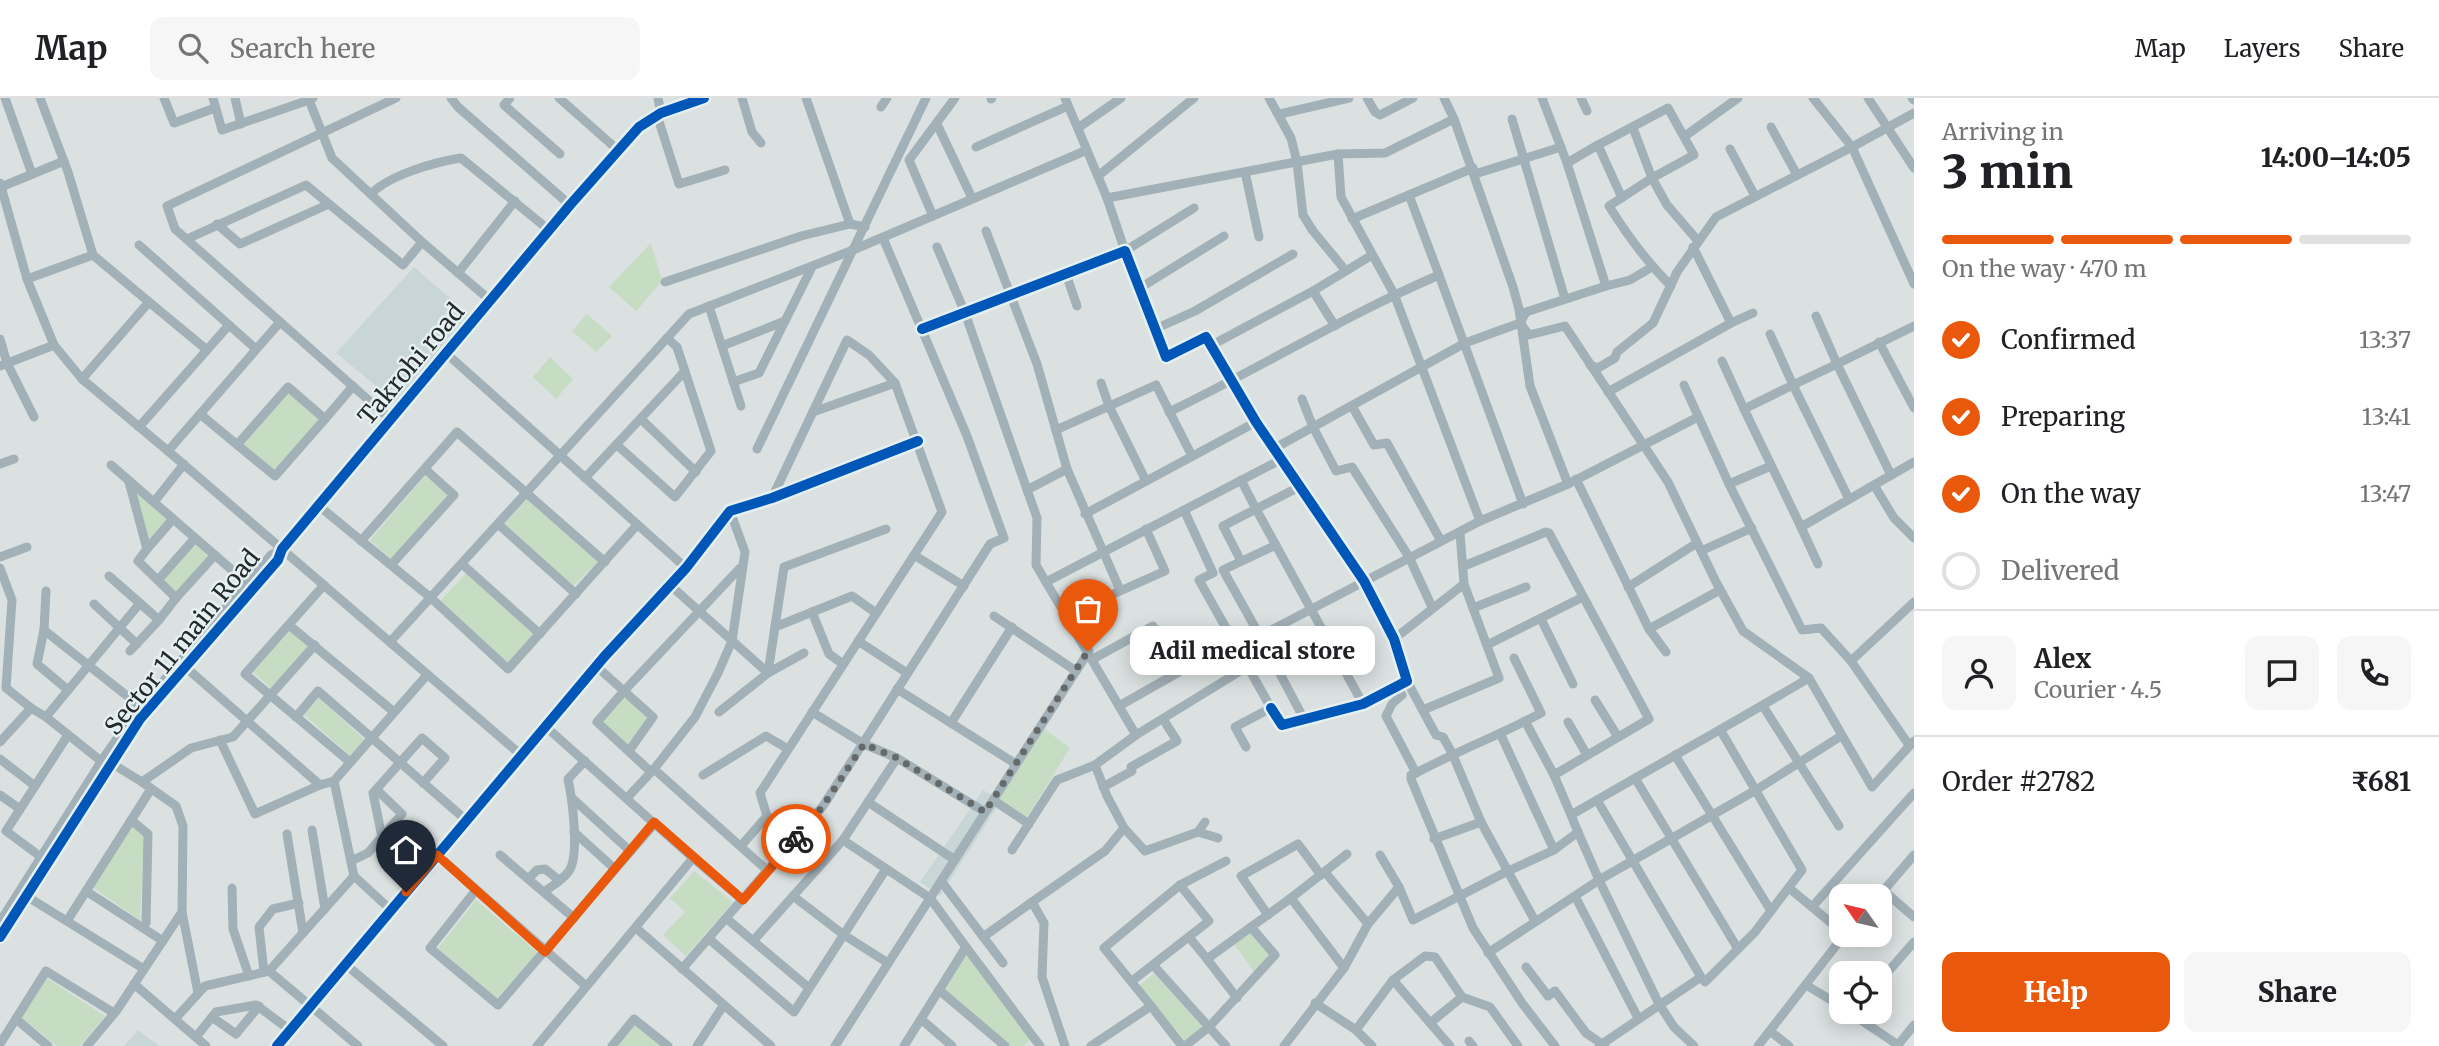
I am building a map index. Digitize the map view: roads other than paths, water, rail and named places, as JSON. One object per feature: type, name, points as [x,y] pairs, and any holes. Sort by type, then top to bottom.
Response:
[{"type":"street","points":[[5,98],[32,174]]},
{"type":"street","points":[[40,98],[64,161],[93,255],[207,351]]},
{"type":"street","points":[[164,98],[174,122],[214,103],[222,130],[311,99],[332,158],[422,242],[491,301]]},
{"type":"street","points":[[235,98],[240,124]]},
{"type":"street","points":[[391,420],[175,229],[167,206],[396,98]]},
{"type":"street","points":[[452,98],[458,107],[570,205]]},
{"type":"street","points":[[510,98],[504,105],[560,154]]},
{"type":"street","points":[[558,98],[618,150]]},
{"type":"street","points":[[658,98],[659,114],[679,184],[725,170]]},
{"type":"street","name":"Takrohi road","points":[[282,549],[570,205],[639,127],[659,114],[704,98]]},
{"type":"street","points":[[742,98],[752,132],[761,143]]},
{"type":"street","points":[[806,98],[850,224]]},
{"type":"street","points":[[881,107],[887,98]]},
{"type":"street","points":[[933,216],[909,160],[955,98]]},
{"type":"street","points":[[1078,128],[1121,98]]},
{"type":"street","points":[[1098,176],[1194,98]]},
{"type":"street","points":[[1269,98],[1291,138],[1297,162],[1303,215],[1312,231],[1346,271]]},
{"type":"street","points":[[1280,114],[1349,98]]},
{"type":"street","points":[[1367,98],[1375,112],[1380,115],[1413,98]]},
{"type":"street","points":[[1444,98],[1474,171],[1513,287],[1530,386],[1572,482],[1649,629],[1666,652]]},
{"type":"street","points":[[1542,98],[1567,163],[1606,286]]},
{"type":"street","points":[[1581,98],[1587,111]]},
{"type":"street","points":[[1685,136],[1738,98]]},
{"type":"street","points":[[1813,98],[1852,147],[1914,284]]},
{"type":"street","points":[[1868,98],[1914,168]]},
{"type":"street","points":[[757,449],[924,99]]},
{"type":"street","points":[[976,147],[1067,102],[1107,198],[1166,357],[1206,337],[1212,345],[1256,422],[1364,580],[1394,639],[1407,681],[1436,735],[1443,737],[1452,753],[1481,822],[1535,921]]},
{"type":"street","points":[[1567,163],[1633,128],[1667,103],[1694,155],[1609,206],[1628,237],[1671,286]]},
{"type":"street","points":[[1590,365],[1598,368],[1615,358],[1617,352],[1653,323],[1676,272],[1716,217],[1914,113]]},
{"type":"street","points":[[1107,198],[1338,154],[1385,153],[1454,119]]},
{"type":"street","points":[[1512,119],[1565,299]]},
{"type":"street","points":[[937,124],[972,198]]},
{"type":"street","points":[[1771,127],[1797,175]]},
{"type":"street","points":[[1633,128],[1652,178],[1667,205],[1696,244],[1731,323]]},
{"type":"street","points":[[1598,145],[1622,198]]},
{"type":"street","points":[[1352,219],[1474,171],[1561,146]]},
{"type":"street","points":[[1730,149],[1755,196]]},
{"type":"street","points":[[390,642],[689,314],[812,267],[1087,150]]},
{"type":"street","points":[[1338,154],[1341,197],[1394,294],[1480,521]]},
{"type":"street","points":[[371,194],[380,184],[435,162],[461,158],[549,230]]},
{"type":"street","points":[[64,161],[0,185],[27,279],[54,345],[82,379],[521,755]]},
{"type":"street","points":[[1245,172],[1259,237]]},
{"type":"street","points":[[187,239],[306,185],[402,265],[422,242]]},
{"type":"street","points":[[1409,195],[1523,504]]},
{"type":"street","points":[[458,273],[514,201]]},
{"type":"street","points":[[217,224],[240,244],[329,205]]},
{"type":"street","points":[[922,329],[1125,251],[1194,208]]},
{"type":"street","points":[[665,282],[801,236],[850,224],[864,227]]},
{"type":"street","points":[[986,231],[1037,364],[1067,469],[1120,590]]},
{"type":"street","points":[[1140,288],[1223,236]]},
{"type":"street","points":[[682,969],[823,806],[990,544],[1004,538],[967,436],[883,237]]},
{"type":"street","points":[[139,245],[256,349]]},
{"type":"street","points":[[937,247],[965,313],[1037,518],[1036,565],[1136,735]]},
{"type":"street","points":[[1156,329],[1293,254]]},
{"type":"street","points":[[27,279],[93,255]]},
{"type":"street","points":[[1212,345],[1313,291],[1372,255]]},
{"type":"street","points":[[733,382],[759,373],[812,267]]},
{"type":"street","points":[[1275,448],[1465,343],[1520,323],[1526,312],[1630,280],[1652,267]]},
{"type":"street","points":[[1066,274],[1077,306]]},
{"type":"street","points":[[1169,412],[1394,294],[1439,275]]},
{"type":"street","points":[[1313,291],[1335,326]]},
{"type":"street","points":[[82,379],[149,302]]},
{"type":"street","points":[[709,306],[741,406]]},
{"type":"street","points":[[1608,392],[1753,313]]},
{"type":"street","points":[[1816,316],[1891,475]]},
{"type":"street","points":[[722,346],[785,321]]},
{"type":"street","points":[[168,451],[280,322]]},
{"type":"street","points":[[1520,323],[1529,335],[1564,326],[1668,482],[1720,590],[1743,631],[1809,678],[1872,787],[1912,743],[1851,661],[1821,628],[1802,630],[1729,484],[1684,384]]},
{"type":"street","points":[[139,427],[229,325]]},
{"type":"street","points":[[1744,409],[1914,326]]},
{"type":"street","points":[[1770,334],[1850,499]]},
{"type":"street","points":[[617,445],[675,497],[711,451],[677,347],[667,338]]},
{"type":"street","points":[[0,339],[4,365],[33,417]]},
{"type":"street","points":[[741,846],[767,816],[760,793],[942,512],[895,383],[869,355],[847,340],[772,498]]},
{"type":"street","points":[[1880,342],[1914,408]]},
{"type":"street","points":[[4,365],[54,345]]},
{"type":"street","points":[[447,355],[686,568]]},
{"type":"street","points":[[1722,361],[1818,564]]},
{"type":"street","points":[[585,478],[685,371]]},
{"type":"street","points":[[813,412],[895,383]]},
{"type":"street","points":[[1101,383],[1109,406],[1146,481]]},
{"type":"street","points":[[1056,430],[1156,385],[1192,456]]},
{"type":"street","points":[[200,414],[275,476],[353,386]]},
{"type":"street","points":[[237,446],[288,387],[325,419]]},
{"type":"street","points":[[1302,399],[1336,471],[1352,467],[1409,557],[1432,607]]},
{"type":"street","points":[[1352,406],[1374,445],[1387,443],[1441,541]]},
{"type":"street","points":[[1260,636],[1480,521],[1572,482],[1698,417]]},
{"type":"street","points":[[641,419],[696,471]]},
{"type":"street","points":[[1085,514],[1256,422]]},
{"type":"street","points":[[361,541],[457,432],[605,562]]},
{"type":"street","points":[[277,1046],[596,666],[686,568],[730,511],[772,498],[918,442]]},
{"type":"street","points":[[0,464],[14,459]]},
{"type":"street","points":[[1046,582],[1282,459]]},
{"type":"street","points":[[1801,527],[1914,462]]},
{"type":"street","points":[[154,502],[184,464]]},
{"type":"street","points":[[111,465],[247,583]]},
{"type":"street","points":[[1729,484],[1771,466]]},
{"type":"street","points":[[391,565],[454,495],[425,469]]},
{"type":"street","points":[[1027,490],[1067,469]]},
{"type":"street","points":[[129,480],[147,549]]},
{"type":"street","points":[[1241,480],[1363,704]]},
{"type":"street","points":[[1874,485],[1894,518],[1914,538]]},
{"type":"street","points":[[1241,561],[1223,526],[1301,486]]},
{"type":"street","points":[[319,506],[431,598],[508,669],[637,525]]},
{"type":"street","points":[[1184,510],[1218,571],[1260,636],[1304,719]]},
{"type":"street","points":[[627,798],[653,770],[695,716],[732,642],[745,552],[730,511]]},
{"type":"street","points":[[173,519],[138,561],[176,598]]},
{"type":"street","points":[[498,524],[576,594]]},
{"type":"street","points":[[1628,586],[1699,547],[1752,528]]},
{"type":"street","points":[[768,673],[784,567],[886,529]]},
{"type":"street","points":[[1066,615],[1165,571],[1146,529]]},
{"type":"street","points":[[1464,566],[1546,532],[1649,719],[1554,775]]},
{"type":"street","points":[[1423,710],[1499,678],[1464,584],[1460,533]]},
{"type":"street","points":[[158,580],[195,538]]},
{"type":"street","points":[[1276,545],[1199,580],[1246,667],[1282,725],[1363,704],[1407,681]]},
{"type":"street","points":[[0,557],[27,547]]},
{"type":"street","points":[[0,922],[23,894],[41,856],[142,707],[183,664],[271,555],[282,549]]},
{"type":"street","name":"Sector 11 main Road","points":[[0,937],[23,894],[106,762],[183,664],[278,559],[282,549]]},
{"type":"street","points":[[94,604],[120,628],[134,648],[215,555]]},
{"type":"street","points":[[914,555],[964,586]]},
{"type":"street","points":[[462,564],[540,634]]},
{"type":"street","points":[[741,567],[597,722],[768,871]]},
{"type":"street","points":[[0,568],[12,600],[3,689],[106,762],[142,782],[176,806],[183,826],[181,912],[198,993]]},
{"type":"street","points":[[109,576],[159,620]]},
{"type":"street","points":[[1394,639],[1464,584]]},
{"type":"street","points":[[324,585],[245,674],[350,762]]},
{"type":"street","points":[[670,585],[768,673]]},
{"type":"street","points":[[1473,608],[1526,587]]},
{"type":"street","points":[[1649,629],[1720,590]]},
{"type":"street","points":[[46,591],[44,630],[37,664],[68,690]]},
{"type":"street","points":[[775,627],[852,596],[876,613]]},
{"type":"street","points":[[1487,645],[1583,597]]},
{"type":"street","points":[[1851,661],[1914,602]]},
{"type":"street","points":[[46,717],[141,603]]},
{"type":"street","points":[[812,612],[829,654],[843,664]]},
{"type":"street","points":[[994,616],[1076,671]]},
{"type":"street","points":[[1541,619],[1573,684]]},
{"type":"street","points":[[289,625],[394,712]]},
{"type":"street","points":[[835,1046],[1076,671],[1091,655],[1153,626],[1179,672],[1119,706]]},
{"type":"street","points":[[951,723],[1012,627]]},
{"type":"street","points":[[44,630],[142,707]]},
{"type":"street","points":[[858,641],[906,673]]},
{"type":"street","points":[[142,782],[191,748],[233,737],[315,645]]},
{"type":"street","points":[[719,712],[768,673],[804,653]]},
{"type":"street","points":[[1012,850],[1057,780],[1095,765],[1136,735],[1268,654]]},
{"type":"street","points":[[1514,658],[1541,713],[1452,753],[1411,775],[1411,779],[1473,928],[1555,1046]]},
{"type":"street","points":[[183,664],[320,785]]},
{"type":"street","points":[[596,666],[653,717],[629,751]]},
{"type":"street","points":[[220,740],[255,814],[334,781],[427,675]]},
{"type":"street","points":[[1572,815],[1809,678]]},
{"type":"street","points":[[1397,687],[1402,695],[1392,704],[1386,716],[1416,773]]},
{"type":"street","points":[[897,689],[1016,764]]},
{"type":"street","points":[[296,717],[318,691],[466,820]]},
{"type":"street","points":[[1595,700],[1618,737]]},
{"type":"street","points":[[1763,706],[1839,826]]},
{"type":"street","points":[[0,742],[32,708]]},
{"type":"street","points":[[1246,747],[1235,727],[1271,708]]},
{"type":"street","points":[[812,712],[864,744],[897,758],[985,812]]},
{"type":"street","points":[[1103,787],[1132,771],[1131,767],[1177,741],[1163,719]]},
{"type":"street","points":[[1525,721],[1554,775],[1599,880],[1659,1004],[1674,1027],[1694,1046]]},
{"type":"street","points":[[1568,722],[1587,755]]},
{"type":"street","points":[[545,726],[743,900]]},
{"type":"street","points":[[1597,800],[1705,982],[1755,932],[1802,870],[1721,731]]},
{"type":"street","points":[[1500,733],[1554,850]]},
{"type":"street","points":[[41,856],[3,829],[20,809],[68,735]]},
{"type":"street","points":[[703,775],[766,736],[788,749]]},
{"type":"street","points":[[1488,953],[1599,880],[1756,790],[1842,736]]},
{"type":"street","points":[[382,837],[373,793],[422,738],[445,758],[423,783]]},
{"type":"street","points":[[1675,755],[1771,911]]},
{"type":"street","points":[[753,941],[843,840],[897,758]]},
{"type":"street","points":[[0,759],[35,786]]},
{"type":"street","points":[[544,892],[570,870],[574,832],[568,779],[585,761]]},
{"type":"street","points":[[1095,765],[1124,828],[1145,851],[1198,832],[1205,822]]},
{"type":"street","points":[[1635,778],[1738,949]]},
{"type":"street","points":[[334,781],[354,876],[391,910]]},
{"type":"street","points":[[66,921],[151,789]]},
{"type":"street","points":[[351,860],[368,853],[402,814],[377,789]]},
{"type":"street","points":[[0,795],[20,809]]},
{"type":"street","points":[[1812,907],[1913,797]]},
{"type":"street","points":[[572,798],[630,851]]},
{"type":"street","points":[[993,800],[1029,824]]},
{"type":"street","points":[[868,802],[955,860]]},
{"type":"street","points":[[131,820],[148,834],[146,923],[143,928]]},
{"type":"street","points":[[476,890],[430,948],[498,1005],[654,822]]},
{"type":"street","points":[[1434,839],[1481,822]]},
{"type":"street","points":[[983,937],[1105,851],[1124,828]]},
{"type":"street","points":[[312,830],[325,909]]},
{"type":"street","points":[[574,832],[615,869]]},
{"type":"street","points":[[1198,832],[1218,838]]},
{"type":"street","points":[[1380,855],[1399,887],[1413,920],[1554,850],[1578,832]]},
{"type":"street","points":[[287,834],[303,933]]},
{"type":"street","points":[[843,840],[930,898],[1040,1046]]},
{"type":"street","points":[[1268,915],[1241,876],[1298,844],[1368,924]]},
{"type":"street","points":[[1207,958],[1348,854]]},
{"type":"street","points":[[437,855],[586,986]]},
{"type":"street","points":[[500,855],[574,918]]},
{"type":"street","points":[[1890,884],[1914,855]]},
{"type":"street","points":[[541,1045],[586,986],[693,858]]},
{"type":"street","points":[[1226,861],[1180,885],[1104,947],[1184,1046],[1209,1027],[1275,955],[1251,927]]},
{"type":"street","points":[[528,879],[537,870],[545,869],[559,880]]},
{"type":"street","points":[[709,939],[794,1012],[887,869]]},
{"type":"street","points":[[175,1019],[205,986],[266,972],[354,876]]},
{"type":"street","points":[[941,881],[1003,963]]},
{"type":"street","points":[[1132,981],[1209,921],[1180,885]]},
{"type":"street","points":[[1284,1046],[1344,968],[1368,924],[1399,887]]},
{"type":"street","points":[[232,888],[233,929],[249,976]]},
{"type":"street","points":[[1789,888],[1829,921]]},
{"type":"street","points":[[86,891],[163,940]]},
{"type":"street","points":[[23,894],[144,969]]},
{"type":"street","points":[[793,896],[888,964]]},
{"type":"street","points":[[1575,896],[1639,1018]]},
{"type":"street","points":[[1291,898],[1344,968]]},
{"type":"street","points":[[1892,900],[1914,917]]},
{"type":"street","points":[[1032,902],[1044,923],[1042,977],[1065,1046]]},
{"type":"street","points":[[299,903],[273,909],[259,927],[266,972],[358,1046]]},
{"type":"street","points":[[87,1046],[114,1013],[181,912]]},
{"type":"street","points":[[727,919],[809,988]]},
{"type":"street","points":[[636,928],[771,1046]]},
{"type":"street","points":[[1189,937],[1237,998]]},
{"type":"street","points":[[1892,967],[1914,942]]},
{"type":"street","points":[[904,1046],[966,947]]},
{"type":"street","points":[[1758,1046],[1833,947]]},
{"type":"street","points":[[1356,1030],[1392,980],[1425,956],[1435,957],[1462,997],[1490,1007],[1518,1046]]},
{"type":"street","points":[[345,964],[443,1046]]},
{"type":"street","points":[[1154,966],[1226,1046]]},
{"type":"street","points":[[1526,967],[1548,996],[1555,991],[1586,1032],[1602,1045],[1701,977]]},
{"type":"street","points":[[0,1044],[46,971],[114,1013]]},
{"type":"street","points":[[1392,980],[1450,1046]]},
{"type":"street","points":[[134,984],[206,1046]]},
{"type":"street","points":[[1806,985],[1829,999]]},
{"type":"street","points":[[939,990],[1005,1046]]},
{"type":"street","points":[[1430,1023],[1462,997]]},
{"type":"street","points":[[1315,1003],[1356,1030],[1372,1046]]},
{"type":"street","points":[[196,1037],[216,1012],[256,1004],[290,1030]]},
{"type":"street","points":[[212,1017],[236,1034],[259,1006]]},
{"type":"street","points":[[696,1046],[723,1006]]},
{"type":"street","points":[[1091,1046],[1151,1006]]},
{"type":"street","points":[[16,1019],[48,1046]]},
{"type":"street","points":[[612,1046],[634,1019],[667,1046]]},
{"type":"street","points":[[921,1019],[952,1046]]},
{"type":"street","points":[[1868,1024],[1898,1046],[1914,1025]]},
{"type":"street","points":[[1770,1031],[1789,1046]]},
{"type":"street","points":[[1025,1046],[1032,1037]]},
{"type":"place","name":"Adil medical store","points":[[1088,651]]}]
